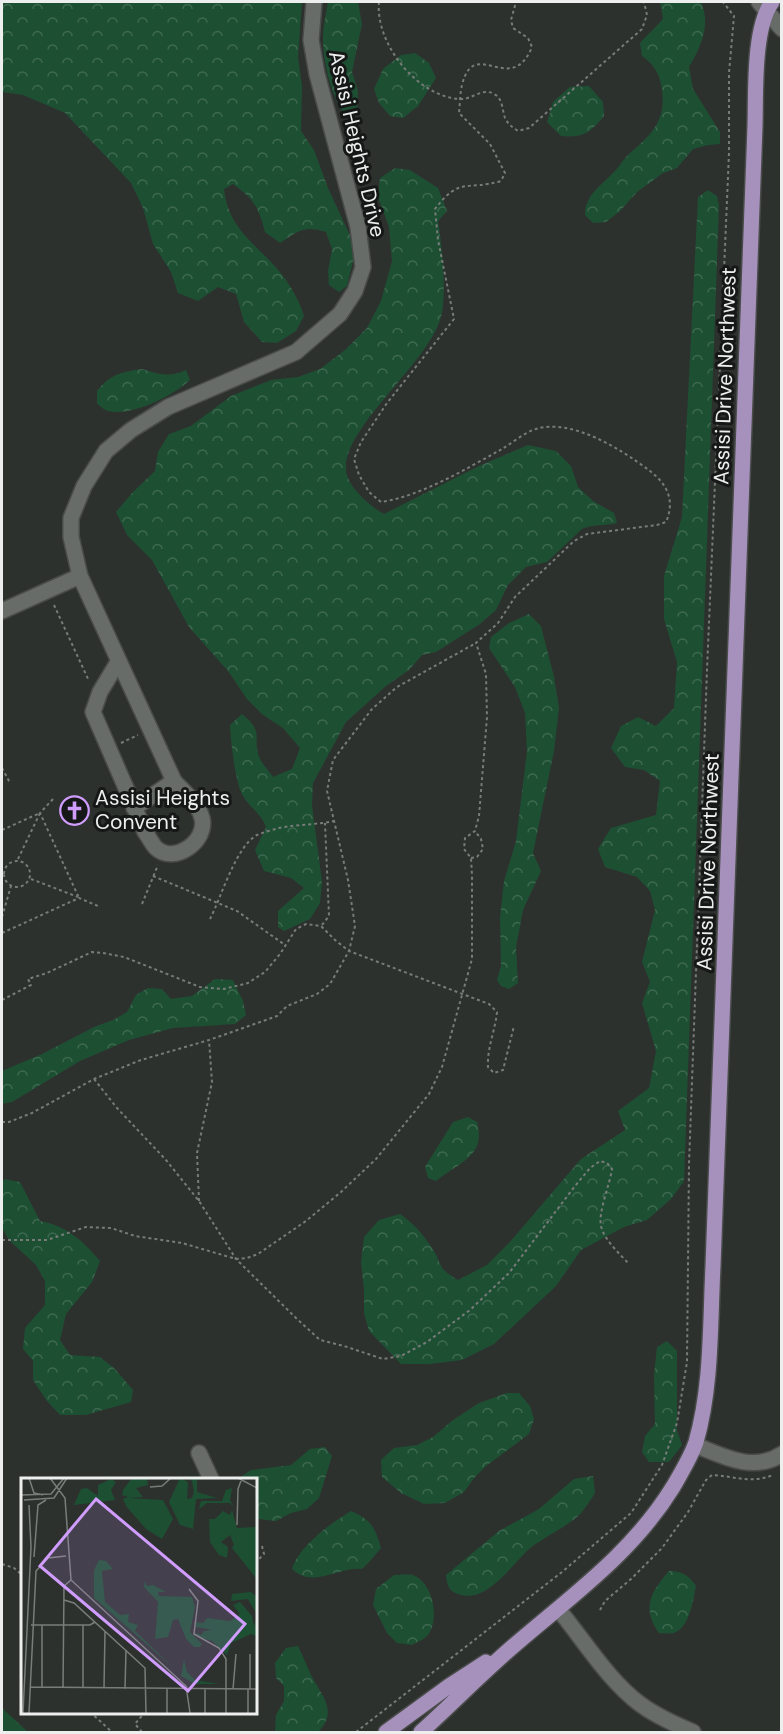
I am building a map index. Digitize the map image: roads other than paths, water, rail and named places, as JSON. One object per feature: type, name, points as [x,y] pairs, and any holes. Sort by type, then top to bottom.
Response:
[{"type":"main road","name":"Assisi Drive Northwest","points":[[421,1732],[516,1643],[594,1580],[636,1538],[665,1500],[695,1445],[707,1378],[713,1266],[754,126],[759,41],[765,4]]},
{"type":"main road","name":"Assisi Drive Northwest","points":[[386,1732],[449,1686],[516,1643]]},
{"type":"street","name":"Assisi Heights Drive","points":[[174,782],[80,576],[71,537],[71,518],[84,486],[106,451],[131,430],[168,407],[296,352],[340,314],[355,291],[363,267],[358,227],[317,74],[311,40],[314,2]]},
{"type":"street","points":[[765,4],[782,29]]},
{"type":"street","points":[[2,611],[80,576]]},
{"type":"street","points":[[118,662],[100,692],[93,712],[134,808],[145,832],[156,848],[168,854],[182,852],[195,844],[201,834],[202,819],[192,800],[174,782],[134,808]]},
{"type":"street","points":[[695,1445],[740,1462],[758,1463],[782,1454]]},
{"type":"street","points":[[199,1453],[211,1478]]},
{"type":"street","points":[[558,1609],[597,1659],[632,1697],[655,1714],[693,1732]]},
{"type":"place","name":"Assisi Heights Convent","points":[[74,810]]}]
